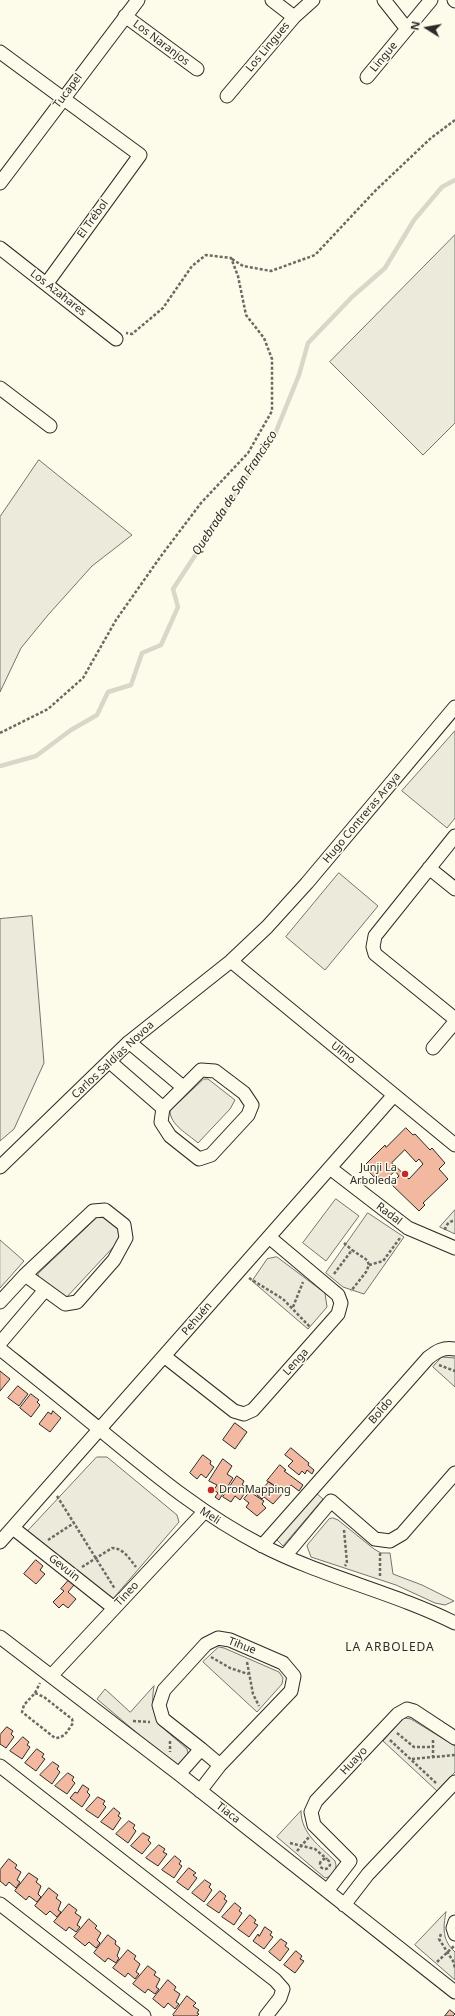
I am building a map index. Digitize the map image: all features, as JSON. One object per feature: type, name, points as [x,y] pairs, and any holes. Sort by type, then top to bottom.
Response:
[{"type":"street","name":"Tucapel","points":[[0,183],[138,0]]},
{"type":"street","points":[[272,0],[294,17]]},
{"type":"street","name":"Los Lingues","points":[[227,96],[294,17],[313,0]]},
{"type":"street","points":[[384,0],[407,29]]},
{"type":"street","name":"Lingue","points":[[367,77],[431,0]]},
{"type":"street","name":"Los Naranjos","points":[[125,16],[197,69]]},
{"type":"street","points":[[0,52],[62,99]]},
{"type":"street","name":"El Trébol","points":[[46,283],[140,155],[62,99]]},
{"type":"street","name":"Los Azahares","points":[[0,248],[116,339]]},
{"type":"street","points":[[0,388],[50,426]]},
{"type":"street","name":"Hugo Contreras Araya","points":[[267,927],[307,883],[455,707]]},
{"type":"street","points":[[433,1048],[455,1021],[376,954],[373,947],[375,936],[455,836]]},
{"type":"street","points":[[429,868],[455,889]]},
{"type":"street","name":"Carlos Saldías Novoa","points":[[0,1167],[129,1042],[231,961],[267,927]]},
{"type":"street","name":"Ulmo","points":[[231,961],[455,1145]]},
{"type":"street","points":[[129,1042],[182,1087]]},
{"type":"street","points":[[110,1062],[163,1108]]},
{"type":"street","points":[[201,1070],[215,1071],[244,1092],[252,1105],[248,1115],[211,1155],[199,1159],[170,1136],[160,1122],[163,1108],[182,1087],[201,1070]]},
{"type":"street","name":"Pehuén","points":[[0,1542],[394,1095]]},
{"type":"street","name":"Radal","points":[[330,1168],[408,1228],[455,1248]]},
{"type":"street","points":[[0,1302],[25,1275],[93,1211],[105,1210],[124,1225],[126,1238],[114,1260],[78,1302],[65,1304],[25,1275]]},
{"type":"street","points":[[269,1237],[326,1284],[338,1295],[342,1303]]},
{"type":"street","points":[[0,1343],[45,1290]]},
{"type":"street","name":"Lenga","points":[[164,1356],[234,1411],[244,1414],[253,1410],[317,1338],[338,1314],[342,1303]]},
{"type":"street","name":"Boldo","points":[[262,1546],[428,1358],[437,1351],[446,1348],[455,1350]]},
{"type":"street","name":"Meli","points":[[0,1349],[166,1484],[204,1512],[262,1546],[455,1622]]},
{"type":"street","points":[[314,1486],[375,1538],[390,1540],[402,1534],[455,1474]]},
{"type":"street","points":[[285,1556],[331,1501]]},
{"type":"street","name":"Tineo","points":[[51,1676],[204,1512]]},
{"type":"street","name":"Gevuin","points":[[13,1528],[72,1574],[118,1604]]},
{"type":"street","name":"Tiaca","points":[[0,1637],[179,1774],[455,1992]]},
{"type":"street","name":"Tihue","points":[[200,1791],[220,1765],[291,1691],[294,1676],[283,1663],[230,1640],[218,1638],[206,1644],[164,1690],[159,1705],[163,1719],[220,1765]]},
{"type":"street","name":"Huayo","points":[[368,1874],[350,1861],[314,1825],[311,1812],[316,1801],[398,1714],[407,1710],[414,1711],[455,1738]]},
{"type":"street","points":[[179,1774],[201,1749]]},
{"type":"street","points":[[0,1766],[275,1980],[283,1989],[280,1998],[266,2016]]},
{"type":"street","points":[[344,1905],[368,1874],[455,1782]]},
{"type":"street","points":[[327,1891],[350,1861]]},
{"type":"street","points":[[0,1904],[144,2016]]},
{"type":"street","points":[[455,1922],[453,1928],[455,1934]]},
{"type":"path","points":[[106,331],[132,334],[163,308],[192,266],[206,255],[231,258],[243,266],[271,271],[315,255],[376,190],[430,138],[455,120]]},
{"type":"path","points":[[0,733],[48,709],[83,678],[116,620],[161,556],[202,503],[248,453],[272,411],[272,359],[264,338],[246,316],[238,276],[231,258]]},
{"type":"path","points":[[369,1265],[383,1261],[408,1228]]},
{"type":"path","points":[[342,1303],[366,1272],[369,1265],[367,1260],[344,1243]]},
{"type":"path","points":[[326,1284],[349,1251],[352,1250]]},
{"type":"path","points":[[293,1307],[309,1270]]},
{"type":"path","points":[[237,1273],[266,1287],[293,1307],[317,1338]]},
{"type":"path","points":[[50,1485],[96,1558],[118,1604]]},
{"type":"path","points":[[339,1577],[347,1563],[344,1528],[353,1520]]},
{"type":"path","points":[[37,1546],[74,1523]]},
{"type":"path","points":[[380,1539],[380,1592]]},
{"type":"path","points":[[72,1574],[112,1548],[118,1548],[144,1576]]},
{"type":"path","points":[[246,1647],[249,1674],[254,1694],[264,1719]]},
{"type":"path","points":[[201,1650],[230,1668],[249,1674]]},
{"type":"path","points":[[35,1693],[44,1697],[72,1719],[73,1723],[60,1738],[55,1738],[22,1712],[24,1705],[35,1693]]},
{"type":"path","points":[[385,1728],[414,1747],[433,1746]]},
{"type":"path","points":[[385,1728],[445,1792]]},
{"type":"path","points":[[412,1759],[455,1756]]},
{"type":"path","points":[[289,1861],[317,1828]]},
{"type":"path","points":[[324,1859],[328,1860],[330,1863],[327,1869],[323,1869],[320,1865],[320,1862],[324,1859]]},
{"type":"path","points":[[428,1971],[455,1946]]},
{"type":"path","points":[[455,1962],[452,1961],[455,1968]]},
{"type":"shaded area","points":[[455,235],[455,423],[423,455],[330,362]]},
{"type":"shaded area","points":[[39,460],[132,535],[92,566],[48,615],[21,648],[0,692],[0,517]]},
{"type":"shaded area","points":[[455,731],[455,818],[447,828],[402,791]]},
{"type":"shaded area","points":[[339,873],[378,906],[325,970],[286,937]]},
{"type":"shaded area","points":[[32,916],[44,1063],[14,1129],[0,1141],[0,919]]},
{"type":"shaded area","points":[[204,1079],[208,1079],[235,1100],[230,1109],[198,1143],[176,1125],[170,1111]]},
{"type":"shaded area","points":[[336,1199],[359,1216],[326,1261],[303,1243]]},
{"type":"shaded area","points":[[455,1210],[455,1234],[440,1227]]},
{"type":"shaded area","points":[[368,1213],[404,1237],[364,1294],[343,1287],[326,1273]]},
{"type":"shaded area","points":[[100,1215],[106,1217],[123,1233],[118,1242],[64,1300],[39,1282],[38,1274]]},
{"type":"shaded area","points":[[0,1240],[24,1261],[0,1288]]},
{"type":"shaded area","points":[[277,1257],[325,1293],[327,1307],[308,1329],[252,1281],[267,1259]]},
{"type":"shaded area","points":[[442,1357],[455,1358],[455,1387],[433,1367]]},
{"type":"shaded area","points":[[97,1457],[107,1457],[177,1515],[179,1522],[111,1601],[27,1532]]},
{"type":"shaded area","points":[[316,1493],[323,1499],[283,1546],[277,1540]]},
{"type":"shaded area","points":[[333,1518],[338,1520],[374,1549],[381,1553],[390,1553],[393,1574],[422,1585],[454,1601],[445,1605],[435,1603],[396,1585],[311,1557],[307,1546],[308,1544],[329,1519]]},
{"type":"shaded area","points":[[219,1647],[279,1672],[283,1678],[282,1684],[257,1712],[203,1662]]},
{"type":"shaded area","points":[[154,1686],[153,1708],[155,1716],[164,1729],[187,1749],[188,1753],[186,1760],[176,1766],[97,1699],[105,1689],[130,1712]]},
{"type":"shaded area","points":[[402,1719],[411,1719],[455,1746],[455,1772],[437,1791],[383,1741]]},
{"type":"shaded area","points":[[301,1811],[304,1826],[312,1839],[335,1861],[336,1870],[328,1877],[325,1878],[277,1837]]},
{"type":"shaded area","points":[[446,1912],[444,1934],[448,1943],[455,1952],[455,1980],[415,1945]]},
{"type":"building","points":[[406,1128],[413,1135],[415,1134],[430,1150],[432,1148],[445,1163],[439,1169],[448,1179],[423,1203],[425,1205],[419,1211],[391,1184],[399,1176],[395,1171],[383,1182],[376,1174],[374,1177],[364,1166],[385,1145],[386,1147]],"holes":[[[405,1150],[416,1162],[419,1159],[423,1164],[409,1179],[392,1163]]]},
{"type":"building","points":[[0,1371],[10,1379],[0,1391]]},
{"type":"building","points":[[18,1386],[28,1394],[19,1406],[8,1398]]},
{"type":"building","points":[[31,1394],[39,1400],[37,1402],[40,1405],[31,1417],[20,1408]]},
{"type":"building","points":[[53,1411],[61,1418],[50,1432],[39,1424],[48,1412],[51,1414]]},
{"type":"building","points":[[235,1423],[247,1432],[235,1449],[223,1440]]},
{"type":"building","points":[[291,1448],[309,1463],[308,1465],[314,1470],[312,1474],[307,1470],[305,1474],[302,1471],[299,1475],[288,1466],[293,1461],[285,1455]]},
{"type":"building","points":[[203,1455],[211,1461],[210,1464],[214,1467],[206,1478],[201,1474],[197,1479],[190,1473]]},
{"type":"building","points":[[223,1459],[232,1466],[227,1474],[233,1478],[219,1500],[215,1497],[218,1493],[214,1490],[217,1485],[209,1481]]},
{"type":"building","points":[[280,1465],[286,1470],[284,1471],[303,1485],[299,1491],[291,1485],[285,1492],[267,1481]]},
{"type":"building","points":[[237,1476],[244,1481],[242,1485],[248,1488],[240,1500],[235,1496],[231,1502],[223,1497]]},
{"type":"building","points":[[269,1482],[283,1493],[273,1504],[264,1497],[262,1499],[257,1495]]},
{"type":"building","points":[[250,1492],[264,1501],[262,1504],[266,1508],[257,1516],[246,1507],[249,1503],[244,1499]]},
{"type":"building","points":[[36,1560],[43,1566],[40,1570],[45,1574],[36,1584],[24,1574]]},
{"type":"building","points":[[69,1580],[74,1585],[68,1592],[76,1599],[68,1608],[63,1604],[59,1608],[53,1602],[64,1591],[61,1589]]},
{"type":"building","points":[[7,1727],[13,1731],[11,1734],[14,1737],[6,1748],[0,1744],[0,1735]]},
{"type":"building","points":[[23,1737],[29,1742],[27,1745],[30,1747],[22,1759],[10,1751]]},
{"type":"building","points":[[37,1749],[44,1754],[42,1757],[45,1759],[36,1771],[25,1763]]},
{"type":"building","points":[[53,1762],[59,1766],[57,1769],[60,1772],[52,1784],[40,1775]]},
{"type":"building","points":[[68,1773],[74,1777],[72,1780],[75,1783],[67,1794],[55,1786]]},
{"type":"building","points":[[83,1785],[89,1789],[87,1792],[90,1795],[82,1807],[70,1798],[75,1792],[77,1793]]},
{"type":"building","points":[[98,1797],[105,1801],[103,1804],[106,1807],[98,1818],[86,1810]]},
{"type":"building","points":[[114,1808],[120,1813],[118,1816],[121,1818],[113,1830],[101,1822]]},
{"type":"building","points":[[129,1821],[135,1825],[133,1828],[136,1831],[128,1843],[116,1834]]},
{"type":"building","points":[[143,1833],[150,1837],[148,1840],[151,1843],[142,1854],[131,1846]]},
{"type":"building","points":[[159,1845],[165,1849],[163,1852],[167,1854],[158,1866],[146,1858]]},
{"type":"building","points":[[175,1856],[181,1861],[179,1864],[182,1866],[174,1878],[162,1870]]},
{"type":"building","points":[[9,1859],[17,1865],[15,1868],[21,1872],[17,1880],[20,1882],[16,1888],[9,1882],[6,1886],[0,1881],[0,1870]]},
{"type":"building","points":[[189,1868],[196,1873],[193,1875],[197,1878],[188,1890],[177,1882]]},
{"type":"building","points":[[29,1873],[38,1879],[36,1882],[41,1886],[38,1894],[41,1897],[37,1902],[29,1896],[26,1900],[15,1891]]},
{"type":"building","points":[[205,1880],[211,1884],[209,1887],[212,1890],[204,1902],[192,1893]]},
{"type":"building","points":[[49,1888],[58,1895],[56,1898],[61,1902],[58,1910],[61,1912],[57,1917],[50,1911],[46,1915],[35,1906]]},
{"type":"building","points":[[220,1891],[226,1896],[224,1899],[227,1901],[219,1913],[207,1905]]},
{"type":"building","points":[[235,1903],[241,1908],[239,1911],[242,1913],[234,1925],[222,1917]]},
{"type":"building","points":[[69,1904],[77,1910],[75,1913],[81,1917],[77,1925],[80,1927],[76,1932],[69,1927],[66,1931],[54,1922]]},
{"type":"building","points":[[250,1915],[256,1920],[254,1923],[258,1925],[249,1937],[238,1929]]},
{"type":"building","points":[[89,1919],[97,1926],[95,1928],[101,1933],[97,1940],[100,1943],[96,1948],[89,1942],[85,1946],[74,1937]]},
{"type":"building","points":[[265,1927],[272,1932],[270,1935],[273,1937],[264,1949],[253,1941],[258,1934],[259,1936]]},
{"type":"building","points":[[108,1935],[116,1941],[115,1944],[120,1948],[117,1956],[119,1958],[116,1963],[108,1958],[105,1962],[94,1953]]},
{"type":"building","points":[[281,1939],[287,1943],[285,1946],[289,1949],[280,1961],[269,1952]]},
{"type":"building","points":[[128,1950],[136,1956],[134,1959],[140,1964],[136,1972],[139,1974],[135,1979],[128,1973],[125,1977],[113,1968]]},
{"type":"building","points":[[296,1951],[302,1956],[300,1959],[304,1961],[295,1973],[284,1965]]},
{"type":"building","points":[[148,1966],[156,1972],[154,1975],[160,1979],[156,1987],[159,1989],[155,1994],[148,1989],[145,1993],[133,1984]]},
{"type":"building","points":[[168,1980],[176,1987],[174,1990],[180,1994],[176,2002],[179,2004],[175,2009],[168,2003],[164,2008],[153,1999]]},
{"type":"building","points":[[187,1996],[196,2003],[193,2006],[199,2010],[197,2013],[199,2014],[197,2016],[174,2016],[173,2015]]},
{"type":"building","points":[[450,2010],[455,2014],[453,2016],[445,2016]]},
{"type":"waterway","name":"Quebrada de San Francisco","points":[[0,766],[36,756],[71,730],[97,715],[108,692],[131,685],[142,653],[161,645],[178,607],[173,589],[275,434],[299,375],[308,343],[352,297],[385,268],[414,220],[442,187],[455,180]]},
{"type":"place","name":"Junji La Arboleda","points":[[405,1174]]},
{"type":"place","name":"DronMapping","points":[[211,1490]]},
{"type":"district","name":"LA ARBOLEDA","points":[[390,1648]]}]
